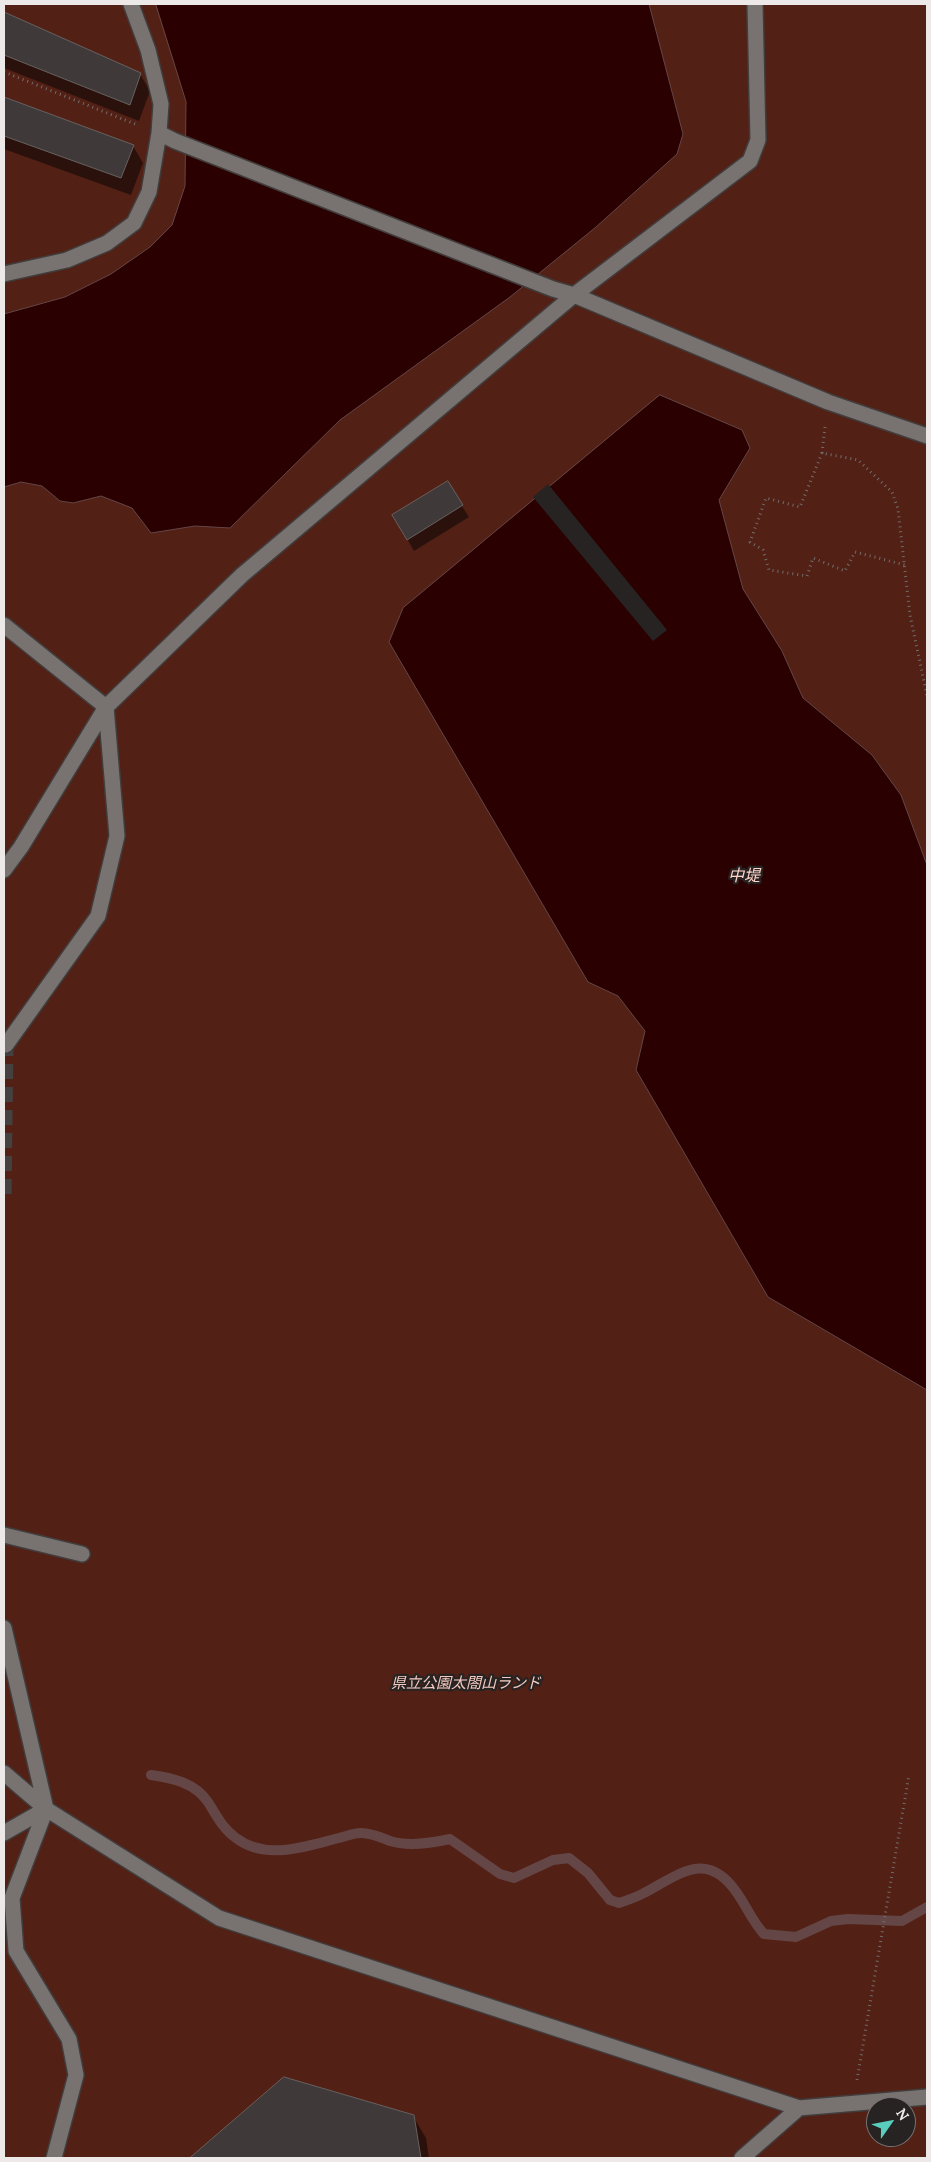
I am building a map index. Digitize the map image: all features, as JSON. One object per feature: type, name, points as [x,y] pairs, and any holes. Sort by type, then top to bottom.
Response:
[{"type":"street","points":[[4,274],[67,260],[107,243],[134,222],[149,192],[159,133],[161,104],[148,50],[132,4]]},
{"type":"street","points":[[4,870],[21,847],[106,707],[242,575],[574,295],[750,161],[758,140],[755,4]]},
{"type":"street","points":[[159,133],[174,141],[553,289],[574,295],[828,402],[927,436]]},
{"type":"street","points":[[4,625],[106,707],[117,836],[98,916],[6,1045]]},
{"type":"street","points":[[4,1535],[82,1554]]},
{"type":"street","points":[[4,1628],[46,1809],[12,1898],[16,1950],[69,2039],[76,2075],[54,2158]]},
{"type":"street","points":[[4,1773],[46,1809],[219,1918],[799,2108],[927,2097]]},
{"type":"street","points":[[4,1833],[46,1809]]},
{"type":"street","points":[[742,2158],[799,2108]]},
{"type":"path","points":[[4,72],[159,133]]},
{"type":"path","points":[[828,402],[822,453],[800,507],[766,498],[750,542],[763,550],[769,570],[807,576],[813,558],[845,571],[855,552],[905,565]]},
{"type":"path","points":[[822,453],[858,460],[892,492],[898,509],[910,615],[927,696]]},
{"type":"path","points":[[853,2103],[909,1775]]},
{"type":"green space","name":"県立公園太閤山ランド","points":[[4,4],[927,4],[927,2158],[4,2158]]},
{"type":"water","points":[[156,4],[649,4],[683,134],[677,154],[596,227],[510,297],[340,420],[230,528],[195,526],[151,533],[132,508],[101,496],[73,503],[60,501],[42,486],[21,482],[4,487],[4,314],[65,297],[111,274],[150,247],[172,225],[185,186],[186,102]]},
{"type":"water","name":"中堤","points":[[660,395],[742,430],[750,448],[719,500],[743,589],[782,651],[803,698],[872,755],[901,795],[927,865],[927,1390],[768,1297],[636,1070],[645,1031],[618,996],[588,982],[389,642],[403,608]]},
{"type":"pier","points":[[548,484],[667,630],[653,641],[533,497]]},
{"type":"building","points":[[4,12],[141,73],[130,105],[4,55]]},
{"type":"building","points":[[4,97],[134,145],[121,178],[4,136]]},
{"type":"building","points":[[448,481],[463,505],[407,540],[392,515]]},
{"type":"building","points":[[284,2077],[414,2115],[421,2158],[190,2158]]},
{"type":"waterway","points":[[151,1775],[175,1780],[197,1790],[231,1834],[248,1845],[260,1849],[286,1850],[300,1848],[358,1833],[372,1834],[405,1844],[428,1843],[450,1839],[500,1874],[514,1878],[553,1860],[569,1858],[588,1873],[610,1900],[619,1903],[681,1873],[693,1869],[704,1869],[715,1872],[726,1880],[737,1893],[764,1934],[796,1937],[831,1921],[848,1919],[902,1921],[927,1907]]},
{"type":"tunnel","points":[[4,1194],[6,1045]]}]
